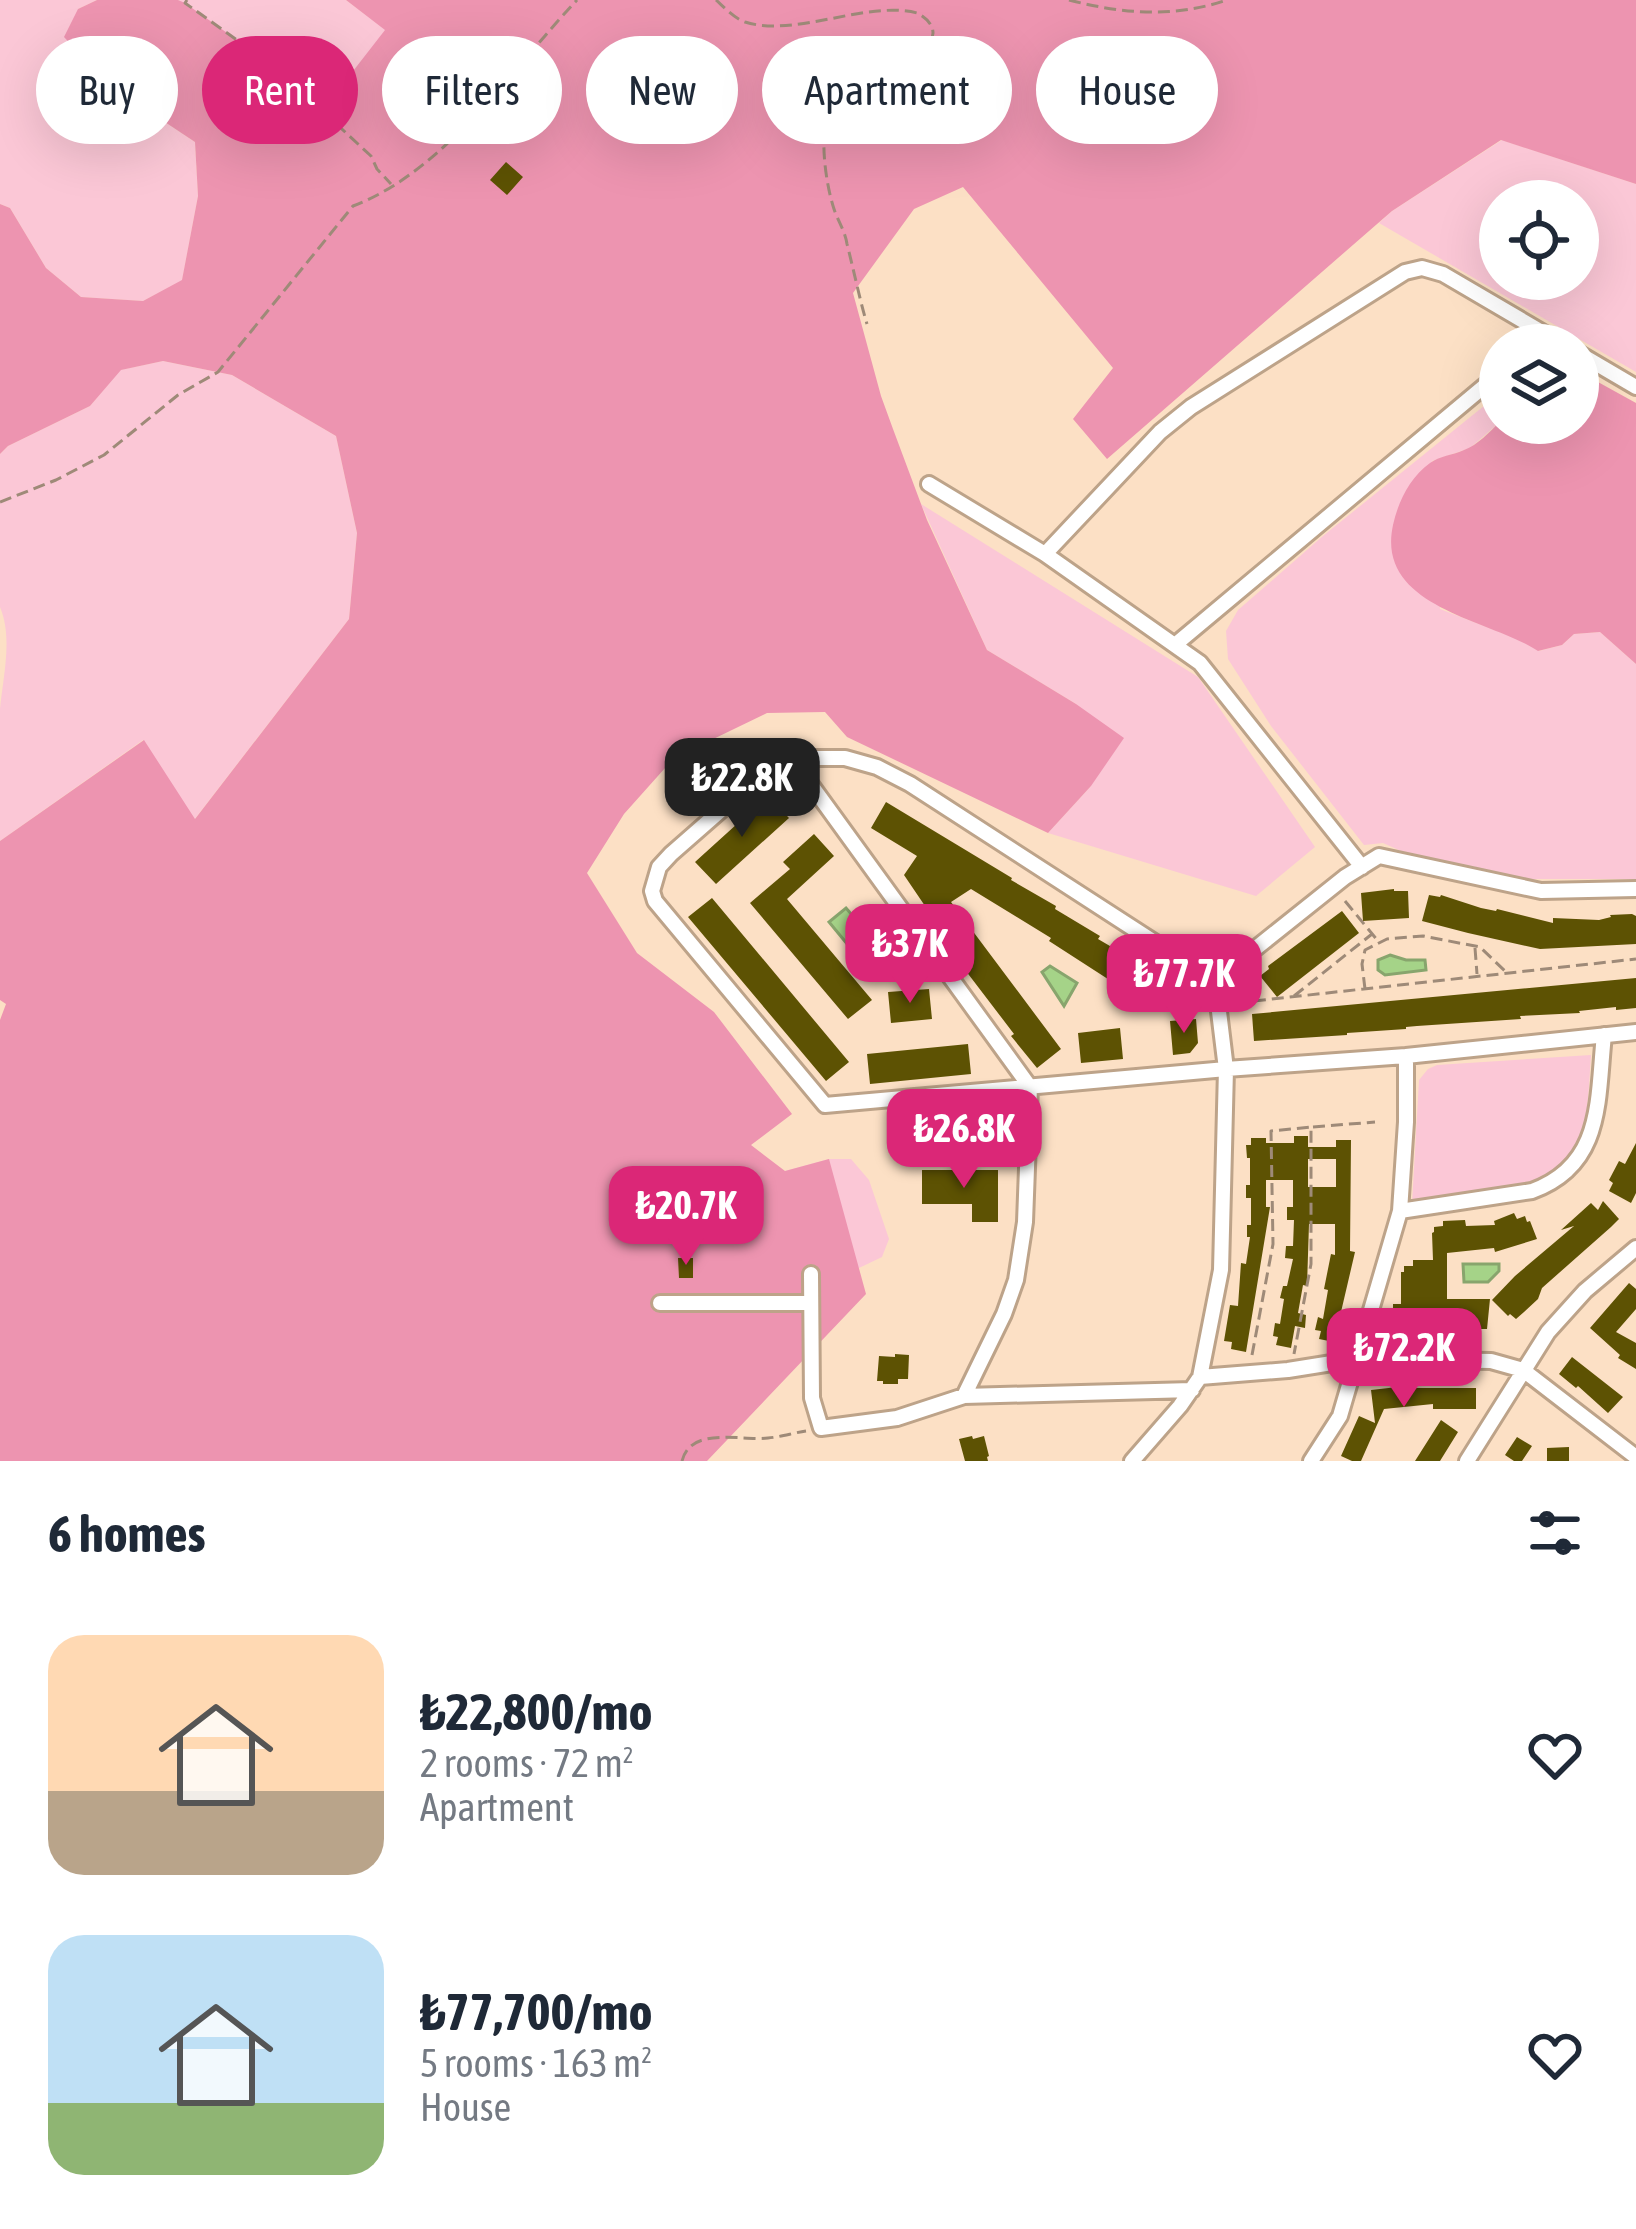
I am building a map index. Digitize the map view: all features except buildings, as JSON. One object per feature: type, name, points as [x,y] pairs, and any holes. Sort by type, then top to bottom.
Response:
[{"type":"street","points":[[1045,554],[1160,432],[1191,407],[1405,272],[1422,268],[1443,274],[1516,324]]},
{"type":"street","points":[[1599,365],[1636,387]]},
{"type":"street","points":[[1176,644],[1479,391]]},
{"type":"street","points":[[929,484],[1045,554],[1201,663],[1362,866]]},
{"type":"street","points":[[1219,984],[910,784],[877,766],[845,758],[819,756],[768,769],[670,854],[654,879],[656,901],[825,1105],[1406,1057],[1636,1032]]},
{"type":"street","points":[[793,760],[1030,1087],[1025,1222],[1016,1280],[964,1396]]},
{"type":"street","points":[[1132,1461],[1196,1384],[1221,1270],[1226,1069],[1216,995],[1225,974],[1379,856],[1541,891],[1636,889]]},
{"type":"street","points":[[1400,1211],[1532,1191],[1573,1168],[1592,1128],[1604,1035]]},
{"type":"street","points":[[1311,1461],[1340,1416],[1400,1211],[1406,1057]]},
{"type":"street","points":[[1467,1461],[1564,1312],[1636,1248]]},
{"type":"street","points":[[812,1274],[812,1398],[821,1428],[897,1418],[964,1396],[1196,1384],[1358,1359],[1491,1361],[1523,1370],[1636,1457]]},
{"type":"street","points":[[660,1303],[812,1303]]},
{"type":"path","points":[[187,0],[275,67],[370,156],[393,186]]},
{"type":"path","points":[[0,502],[104,455],[178,395],[218,372],[353,206],[412,173],[473,117],[577,0]]},
{"type":"path","points":[[716,0],[744,22],[768,25],[832,11],[898,6],[930,22],[932,40],[922,49],[862,65],[827,114],[824,136],[833,207],[848,244],[867,324]]},
{"type":"path","points":[[1069,0],[1150,14],[1197,10],[1227,0]]},
{"type":"path","points":[[1345,901],[1379,942]]},
{"type":"path","points":[[1293,997],[1372,934]]},
{"type":"path","points":[[1365,989],[1365,950],[1407,936],[1480,947],[1508,973]]},
{"type":"path","points":[[1475,946],[1477,976]]},
{"type":"path","points":[[1236,1003],[1636,959]]},
{"type":"path","points":[[1248,1375],[1273,1244],[1271,1131],[1375,1122]]},
{"type":"path","points":[[1291,1370],[1311,1264],[1311,1127]]},
{"type":"path","points":[[682,1461],[693,1443],[710,1438],[768,1438],[821,1428]]},
{"type":"shaded area","points":[[0,0],[97,0],[78,9],[89,36],[36,36],[36,144],[178,144],[178,131],[195,142],[198,196],[182,281],[143,301],[81,297],[46,268],[10,208],[0,204]]},
{"type":"shaded area","points":[[97,0],[178,0],[231,36],[202,36],[202,144],[358,144],[358,65],[385,30],[346,0],[1636,0],[1636,184],[1501,140],[1392,211],[1107,459],[1073,419],[1113,368],[963,187],[914,209],[853,293],[881,396],[927,520],[987,650],[1124,738],[1091,786],[1048,833],[847,737],[825,712],[767,713],[674,758],[624,814],[587,873],[637,953],[714,1012],[792,1114],[751,1145],[785,1171],[829,1159],[866,1294],[707,1461],[0,1461],[0,1020],[6,1004],[0,1000],[0,841],[144,740],[195,819],[349,619],[357,533],[336,436],[232,375],[163,361],[121,370],[90,406],[0,454],[0,204],[10,208],[46,268],[81,297],[143,301],[182,280],[198,196],[195,142],[178,131],[178,36],[64,36],[78,9]]},
{"type":"shaded area","points":[[178,0],[346,0],[386,30],[358,66],[358,36],[230,36]]},
{"type":"shaded area","points":[[1502,140],[1636,184],[1636,372],[1599,351],[1599,324],[1553,324],[1512,300],[1599,300],[1599,180],[1479,180],[1479,281],[1379,223]]},
{"type":"shaded area","points":[[163,361],[232,375],[336,436],[357,533],[349,619],[194,820],[143,740],[0,841],[0,709],[7,644],[0,607],[0,454],[90,406],[120,370]]},
{"type":"shaded area","points":[[1599,383],[1636,403],[1636,664],[1600,632],[1574,634],[1562,645],[1538,651],[1441,607],[1401,575],[1392,553],[1393,525],[1411,483],[1438,459],[1479,441],[1599,444]]},
{"type":"shaded area","points":[[1479,410],[1479,440],[1432,461],[1440,609],[1539,651],[1562,645],[1574,634],[1600,632],[1636,664],[1636,879],[1528,879],[1410,855],[1383,843],[1364,845],[1271,726],[1228,659],[1226,631],[1238,610]]},
{"type":"shaded area","points":[[921,504],[1198,677],[1315,847],[1256,896],[1048,833],[1091,786],[1076,704],[987,650]]},
{"type":"shaded area","points":[[846,908],[870,936],[853,951],[829,922]]},
{"type":"shaded area","points":[[1390,955],[1425,960],[1426,970],[1385,975],[1378,970],[1378,960]]},
{"type":"shaded area","points":[[1050,966],[1077,983],[1064,1006],[1042,972]]},
{"type":"shaded area","points":[[1591,1055],[1583,1129],[1572,1155],[1561,1166],[1533,1181],[1412,1204],[1419,1080],[1428,1069]]},
{"type":"shaded area","points":[[829,1159],[851,1159],[869,1180],[889,1239],[882,1257],[859,1268],[837,1263],[785,1171]]},
{"type":"shaded area","points":[[1463,1264],[1499,1264],[1499,1271],[1488,1282],[1464,1282]]}]
